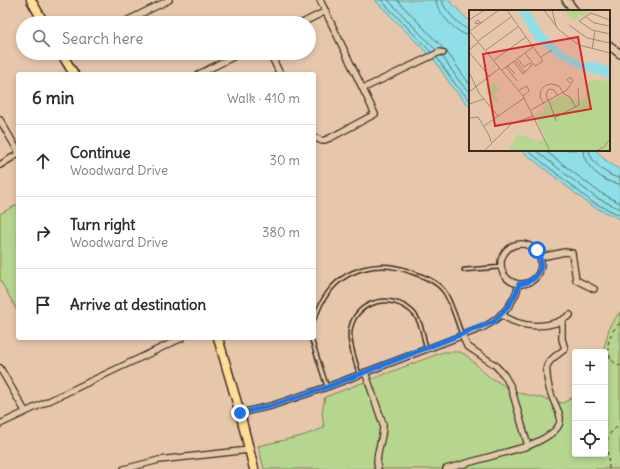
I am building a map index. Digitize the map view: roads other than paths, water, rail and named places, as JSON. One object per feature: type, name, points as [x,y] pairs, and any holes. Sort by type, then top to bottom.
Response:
[{"type":"main road","points":[[31,0],[40,16]]},
{"type":"main road","points":[[65,60],[73,72]]},
{"type":"main road","points":[[219,340],[240,413],[248,450],[254,469]]},
{"type":"street","points":[[136,16],[169,0]]},
{"type":"street","points":[[316,138],[322,141],[330,138],[375,114],[364,88],[320,0]]},
{"type":"street","points":[[566,0],[575,10]]},
{"type":"street","points":[[316,16],[326,11]]},
{"type":"street","points":[[610,46],[620,54]]},
{"type":"street","points":[[364,88],[440,52],[443,53]]},
{"type":"street","points":[[212,71],[230,60]]},
{"type":"street","points":[[273,60],[279,72]]},
{"type":"street","points":[[0,120],[16,149]]},
{"type":"street","points":[[0,165],[16,154]]},
{"type":"street","points":[[522,243],[530,245],[537,250],[540,257],[541,265],[539,273],[534,280],[519,284],[511,282],[505,277],[501,266],[502,254],[507,248],[514,244],[522,243]]},
{"type":"street","points":[[540,257],[565,252],[572,253],[576,280],[594,289]]},
{"type":"street","points":[[240,413],[271,406],[327,387],[493,322],[516,294],[519,284]]},
{"type":"street","points":[[501,314],[511,322],[542,326],[562,321],[570,315]]},
{"type":"street","points":[[446,469],[528,446],[552,433],[560,422],[558,408],[548,383],[547,366],[552,358],[565,349],[562,339],[562,321]]},
{"type":"street","points":[[462,335],[467,346],[495,365],[504,375],[511,387],[528,446]]},
{"type":"street","points":[[0,424],[178,340]]},
{"type":"street","points":[[0,368],[25,411]]},
{"type":"street","points":[[365,372],[384,431],[378,453],[378,469]]},
{"type":"street","points":[[124,469],[169,458],[248,450]]},
{"type":"lane","points":[[316,315],[325,296],[341,279],[362,268],[386,266],[406,270],[428,279],[444,290],[462,335]]},
{"type":"lane","points":[[464,270],[501,266]]},
{"type":"lane","points":[[359,374],[350,337],[352,324],[362,308],[378,300],[396,302],[410,309],[419,322],[427,349]]},
{"type":"lane","points":[[312,340],[327,387]]},
{"type":"water","points":[[375,0],[449,0],[469,21],[469,106],[452,87],[436,62]]},
{"type":"water","points":[[522,151],[597,151],[605,160],[620,170],[620,219],[590,205]]}]
